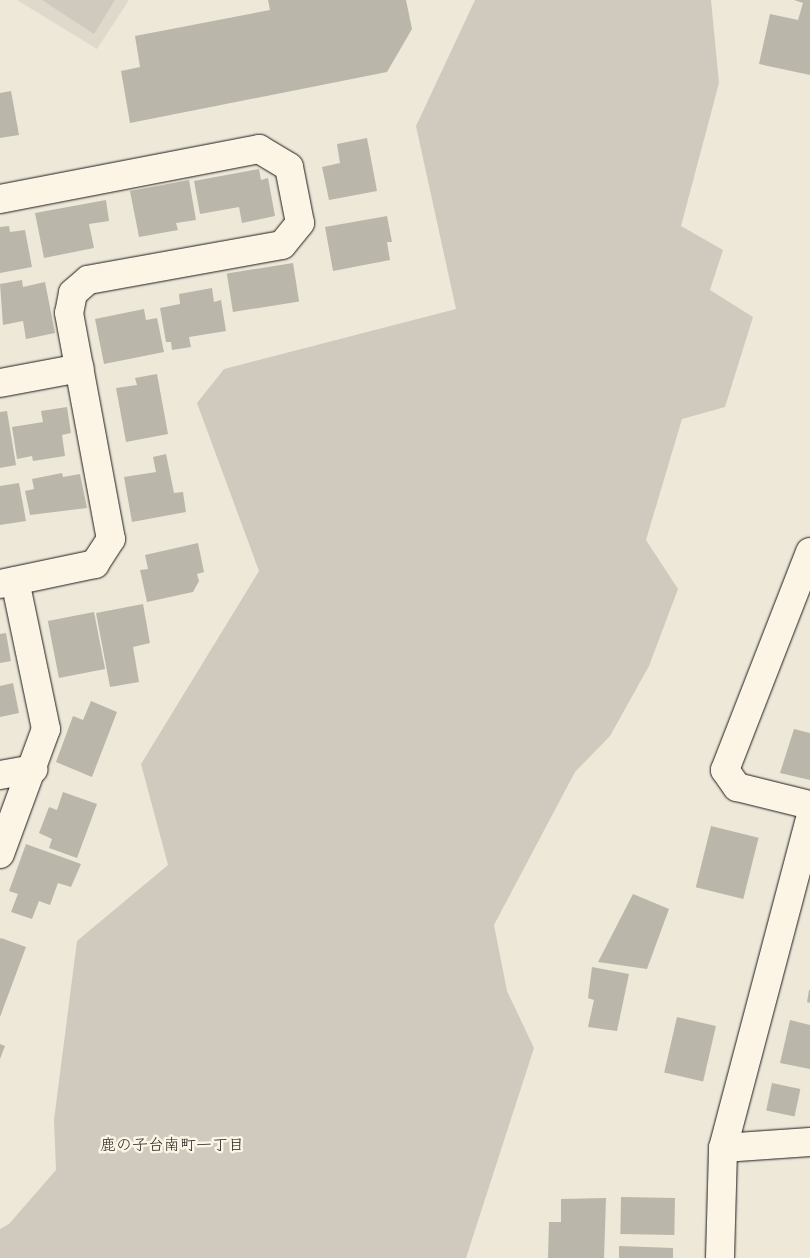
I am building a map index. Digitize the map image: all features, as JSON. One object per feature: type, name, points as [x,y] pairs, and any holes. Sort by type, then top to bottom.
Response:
[{"type":"street","points":[[0,199],[259,149],[289,167],[300,223],[282,244],[88,280],[74,294],[69,312],[111,539],[95,564],[7,582],[46,729],[33,769],[0,854]]},
{"type":"street","points":[[0,383],[80,368]]},
{"type":"street","points":[[810,552],[724,770],[737,787],[810,805]]},
{"type":"street","points":[[0,775],[33,769]]},
{"type":"street","points":[[720,1258],[723,1148],[810,818]]},
{"type":"street","points":[[723,1148],[810,1142]]},
{"type":"shaded area","points":[[17,0],[129,0],[97,49]]},
{"type":"shaded area","points":[[42,0],[115,0],[94,34]]},
{"type":"shaded area","points":[[475,0],[711,0],[719,83],[681,226],[723,250],[710,290],[753,317],[725,407],[682,419],[646,540],[678,589],[649,666],[610,736],[575,772],[494,925],[507,991],[534,1048],[466,1258],[0,1258],[0,1229],[9,1224],[56,1170],[54,1120],[77,941],[168,865],[141,764],[259,571],[197,403],[224,369],[456,309],[416,126]]},
{"type":"building","points":[[268,0],[406,0],[412,29],[387,72],[130,123],[121,71],[140,67],[135,36],[270,10]]},
{"type":"building","points":[[794,0],[810,0],[810,75],[759,64],[770,14],[798,20],[803,3]]},
{"type":"building","points":[[11,91],[19,135],[0,138],[0,93]]},
{"type":"building","points":[[367,138],[377,191],[329,200],[322,167],[340,163],[337,144]]},
{"type":"building","points":[[259,169],[261,180],[268,178],[275,216],[242,223],[239,207],[200,214],[194,181]]},
{"type":"building","points":[[189,180],[196,220],[176,223],[178,230],[139,237],[130,191]]},
{"type":"building","points":[[106,200],[109,221],[89,224],[94,248],[44,258],[35,213]]},
{"type":"building","points":[[387,216],[392,242],[387,242],[390,260],[333,271],[325,227]]},
{"type":"building","points":[[9,226],[10,232],[25,230],[32,267],[0,273],[0,227]]},
{"type":"building","points":[[293,263],[299,302],[233,312],[227,273]]},
{"type":"building","points":[[22,280],[23,287],[45,282],[55,333],[26,339],[23,321],[3,325],[0,284]]},
{"type":"building","points":[[212,288],[214,302],[221,300],[226,331],[189,337],[191,347],[172,350],[171,342],[166,342],[160,308],[180,304],[179,294]]},
{"type":"building","points":[[144,309],[146,320],[157,318],[164,352],[104,364],[95,319]]},
{"type":"building","points":[[157,374],[168,434],[126,442],[116,388],[137,385],[135,378]]},
{"type":"building","points":[[67,407],[71,433],[62,435],[65,456],[33,461],[32,456],[17,459],[12,427],[43,422],[41,411]]},
{"type":"building","points":[[7,411],[16,465],[0,468],[0,412]]},
{"type":"building","points":[[166,454],[174,493],[183,492],[186,512],[132,522],[124,477],[156,472],[153,457]]},
{"type":"building","points":[[62,473],[63,477],[80,474],[87,508],[30,515],[25,491],[34,489],[32,479]]},
{"type":"building","points":[[19,483],[26,521],[0,525],[0,486]]},
{"type":"building","points":[[198,543],[204,572],[197,574],[199,581],[193,592],[147,602],[140,570],[148,569],[145,555]]},
{"type":"building","points":[[143,604],[150,643],[133,647],[139,682],[110,687],[96,613]]},
{"type":"building","points":[[94,612],[105,669],[59,678],[48,621]]},
{"type":"building","points":[[6,633],[11,661],[0,663],[0,634]]},
{"type":"building","points":[[13,683],[19,713],[0,717],[0,686]]},
{"type":"building","points":[[91,701],[117,712],[92,777],[56,762],[73,716],[83,720]]},
{"type":"building","points":[[794,729],[810,733],[810,780],[780,773]]},
{"type":"building","points":[[63,792],[97,804],[77,858],[49,848],[52,839],[39,833],[49,807],[57,810]]},
{"type":"building","points":[[711,826],[759,838],[743,899],[696,887]]},
{"type":"building","points":[[26,844],[81,864],[71,887],[58,883],[50,905],[39,901],[32,919],[11,912],[18,894],[9,891]]},
{"type":"building","points":[[633,894],[669,909],[647,969],[598,962]]},
{"type":"building","points":[[0,939],[26,947],[0,1017]]},
{"type":"building","points":[[592,967],[629,974],[617,1031],[588,1027],[594,1000],[588,998]]},
{"type":"building","points":[[810,990],[810,1003],[807,1002]]},
{"type":"building","points":[[677,1017],[716,1026],[703,1082],[664,1073]]},
{"type":"building","points":[[790,1020],[810,1025],[810,1069],[780,1063]]},
{"type":"building","points":[[0,1044],[5,1046],[0,1059]]},
{"type":"building","points":[[772,1083],[800,1089],[795,1116],[766,1110]]},
{"type":"building","points":[[621,1197],[675,1198],[674,1235],[620,1234]]},
{"type":"building","points":[[606,1198],[604,1258],[548,1258],[549,1222],[561,1222],[561,1199]]},
{"type":"building","points":[[619,1246],[673,1248],[673,1258],[619,1258]]},
{"type":"district","name":"鹿の子台南町一丁目","points":[[172,1144]]}]
